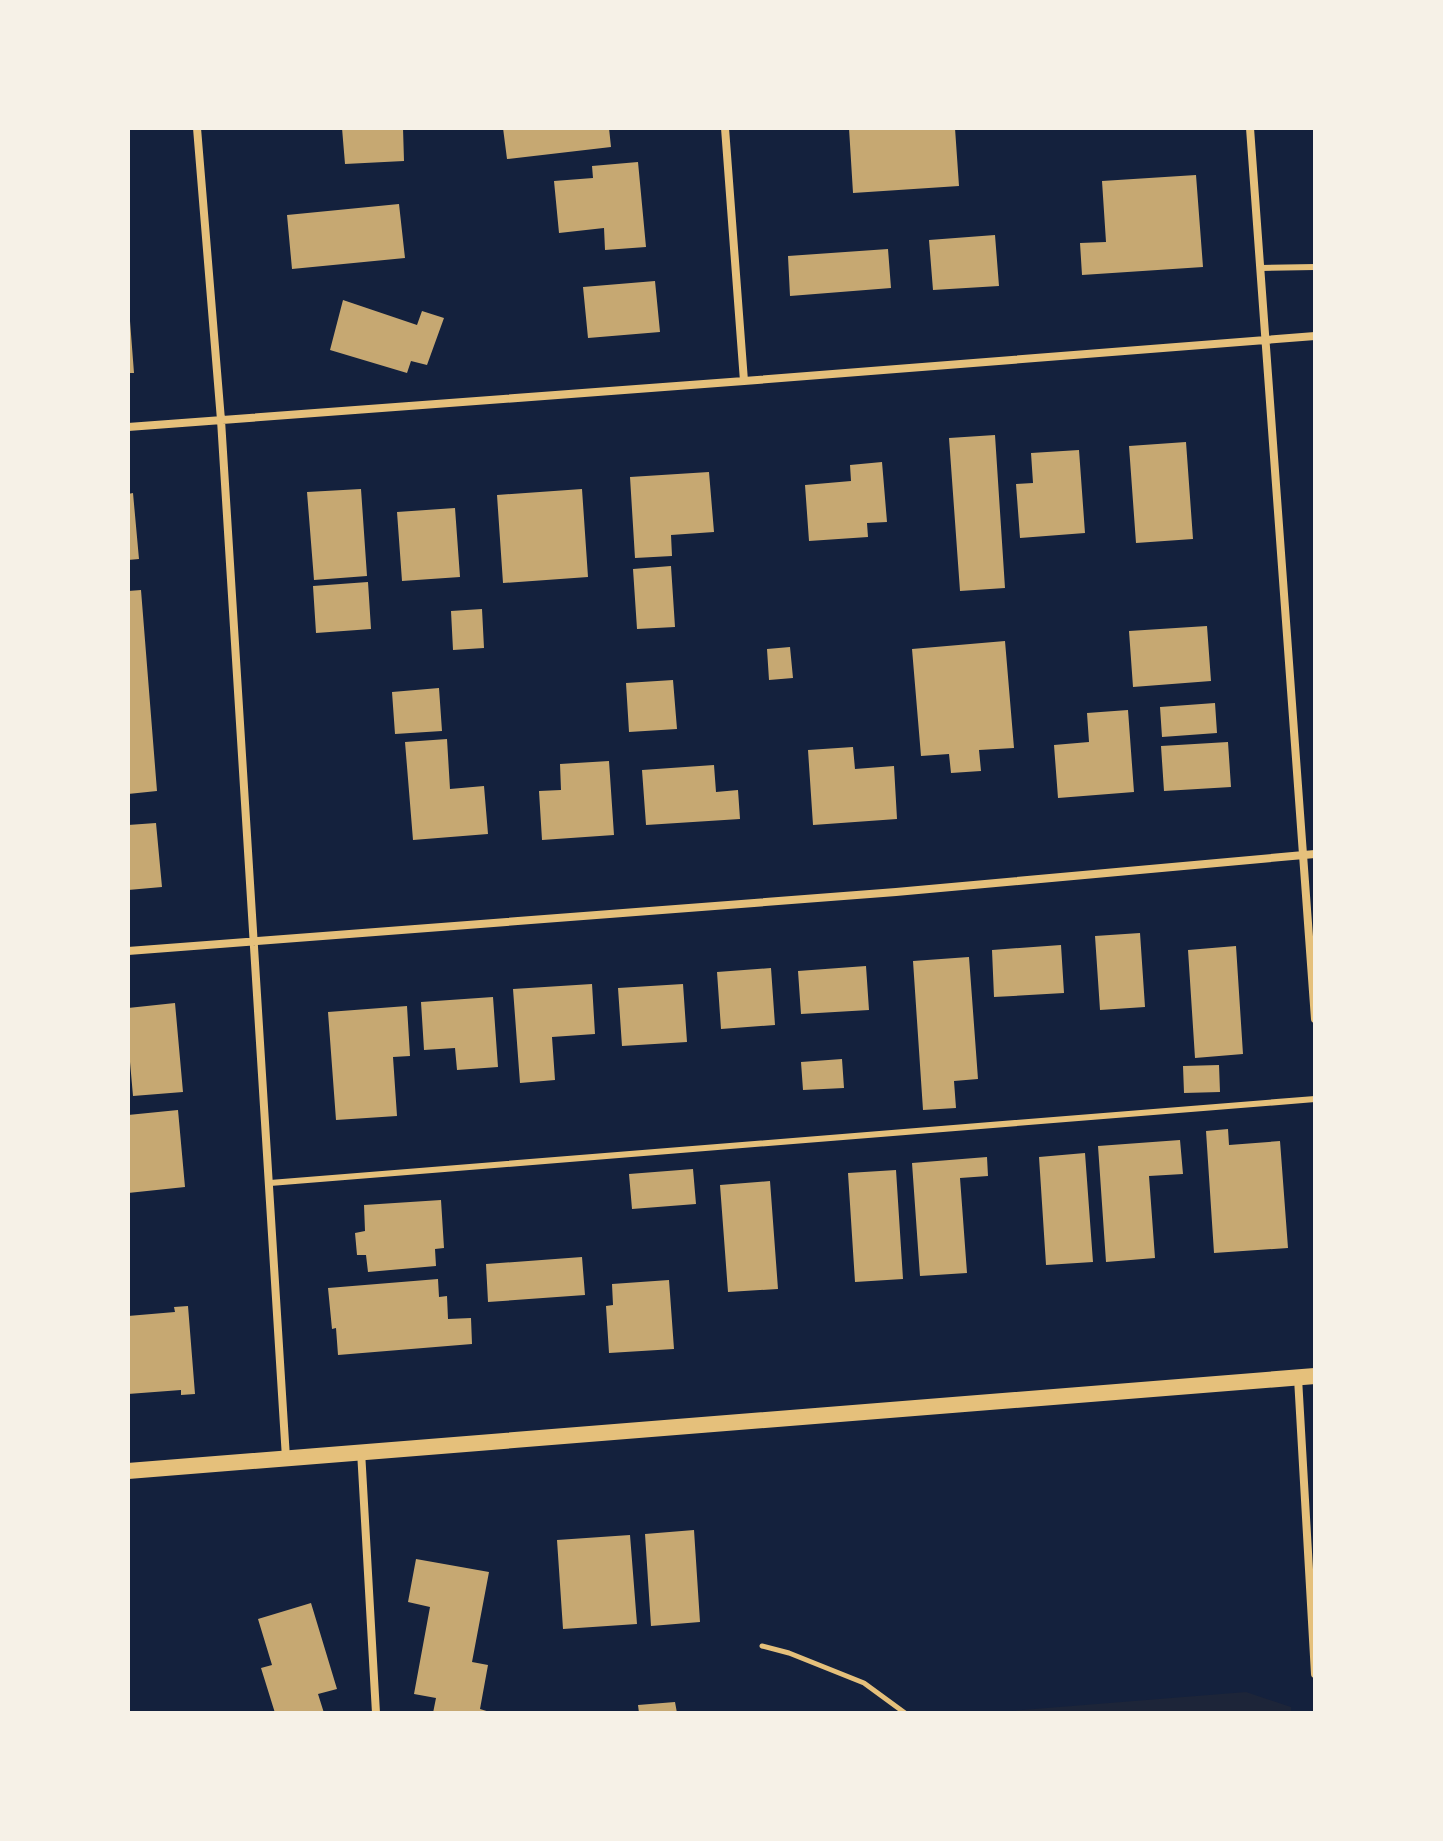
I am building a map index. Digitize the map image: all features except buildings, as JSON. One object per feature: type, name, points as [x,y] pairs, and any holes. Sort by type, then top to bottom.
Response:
[{"type":"main road","points":[[128,1471],[1315,1376]]},
{"type":"street","points":[[197,128],[221,420],[286,1458]]},
{"type":"street","points":[[725,128],[744,381]]},
{"type":"street","points":[[1250,128],[1315,1019]]},
{"type":"street","points":[[128,427],[1315,336]]},
{"type":"street","points":[[128,951],[896,892],[1315,854]]},
{"type":"street","points":[[1298,1378],[1315,1674]]},
{"type":"street","points":[[361,1451],[376,1713]]},
{"type":"lane","points":[[1261,268],[1315,267]]},
{"type":"lane","points":[[270,1183],[1315,1099]]},
{"type":"path","points":[[762,1646],[789,1653],[864,1683],[905,1713]]},
{"type":"shaded area","points":[[1246,1692],[1291,1707],[1291,1713],[986,1713]]}]
